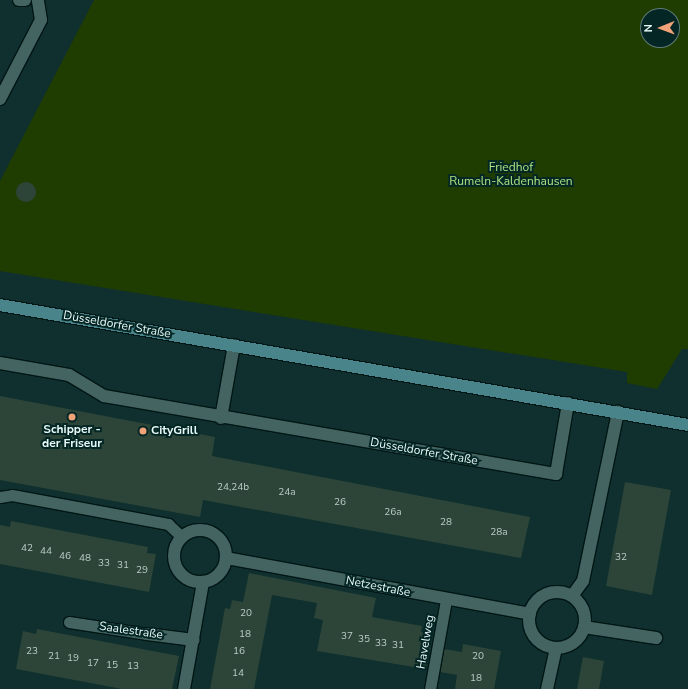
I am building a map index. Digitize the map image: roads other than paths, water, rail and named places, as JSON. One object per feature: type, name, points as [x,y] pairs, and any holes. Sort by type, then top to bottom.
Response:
[{"type":"main road","name":"Düsseldorfer Straße","points":[[0,305],[688,425]]},
{"type":"street","points":[[19,0],[25,0]]},
{"type":"street","points":[[0,98],[41,20],[38,0]]},
{"type":"street","points":[[221,418],[234,346]]},
{"type":"street","name":"Düsseldorfer Straße","points":[[0,363],[69,375],[104,396],[221,418],[556,474],[568,403]]},
{"type":"street","points":[[572,596],[583,581],[618,412]]},
{"type":"street","points":[[198,530],[212,532],[225,547],[226,558],[215,578],[203,582],[190,580],[178,571],[174,560],[182,537],[198,530]]},
{"type":"street","name":"Netzestraße","points":[[226,558],[446,600],[530,614]]},
{"type":"street","points":[[184,689],[194,640],[203,582]]},
{"type":"street","points":[[555,592],[572,596],[583,610],[584,626],[574,642],[556,648],[538,640],[531,628],[530,614],[536,602],[546,594],[555,592]]},
{"type":"street","points":[[584,626],[656,638]]},
{"type":"street","name":"Saalestraße","points":[[147,634],[194,640]]},
{"type":"street","points":[[547,689],[556,648]]},
{"type":"lane","points":[[0,497],[12,496],[168,524],[182,537]]},
{"type":"lane","name":"Havelweg","points":[[430,689],[446,600]]},
{"type":"lane","name":"Saalestraße","points":[[69,622],[147,634]]},
{"type":"place","name":"Schipper - der Friseur","points":[[72,417]]},
{"type":"place","name":"CityGrill","points":[[143,431]]},
{"type":"park label","name":"Friedhof Rumeln-Kaldenhausen","points":[[511,175]]}]
